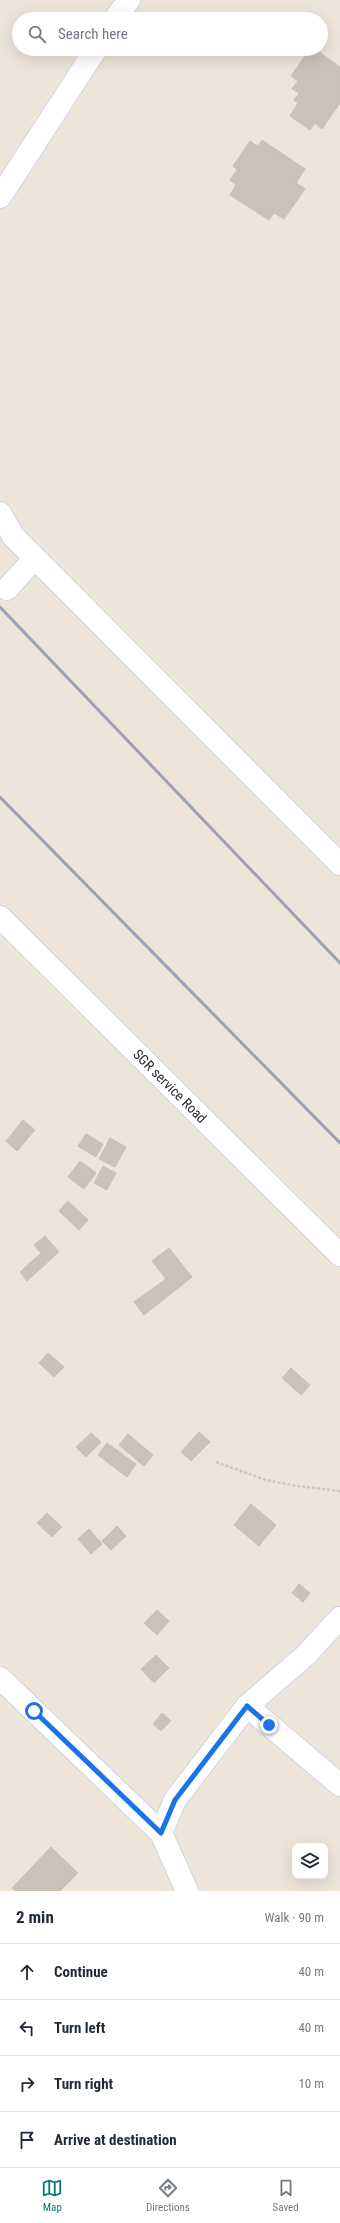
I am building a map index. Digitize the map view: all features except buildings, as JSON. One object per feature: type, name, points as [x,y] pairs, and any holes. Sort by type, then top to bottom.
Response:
[{"type":"street","points":[[120,12],[129,0]]},
{"type":"street","points":[[0,197],[91,56]]},
{"type":"street","points":[[0,513],[13,536],[340,864]]},
{"type":"street","points":[[7,589],[35,558]]},
{"type":"street","name":"SGR service Road","points":[[0,917],[340,1255]]},
{"type":"street","points":[[161,1833],[175,1800],[247,1706],[306,1655],[340,1618]]},
{"type":"street","points":[[0,1678],[161,1833],[187,1891]]},
{"type":"street","points":[[247,1706],[340,1785]]},
{"type":"path","points":[[216,1462],[266,1480],[298,1486],[340,1490]]},
{"type":"railway","points":[[0,607],[340,963]]},
{"type":"railway","points":[[0,797],[340,1143]]},
{"type":"route","points":[[34,1711],[161,1833],[175,1800],[247,1706],[269,1725]]}]
